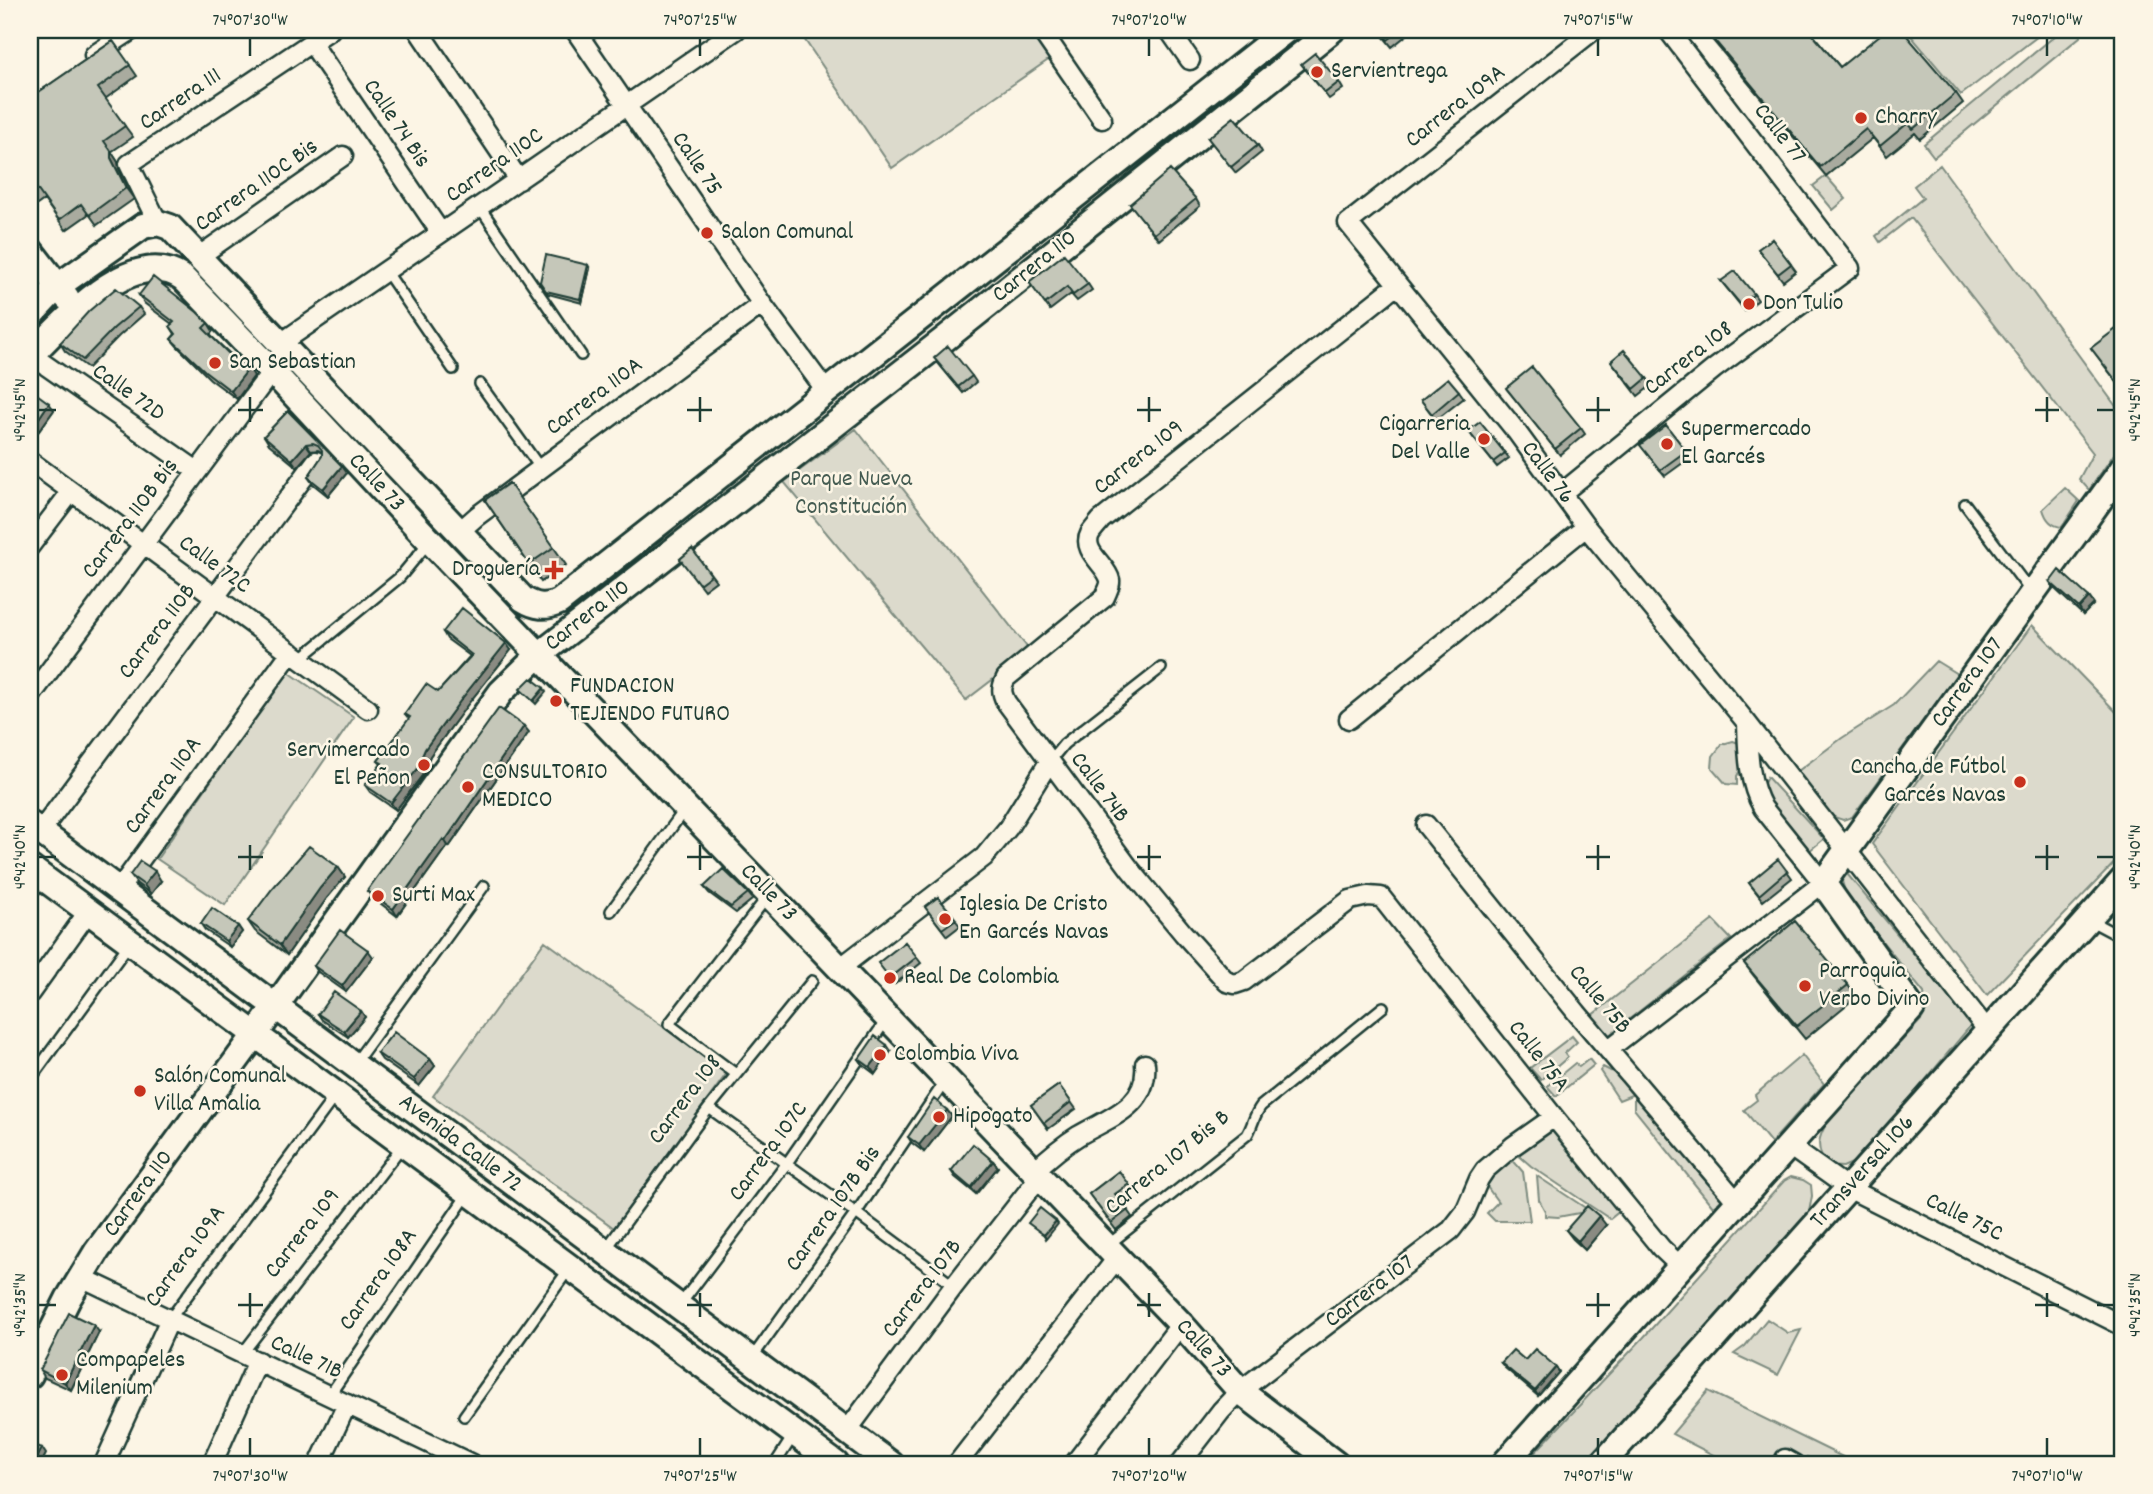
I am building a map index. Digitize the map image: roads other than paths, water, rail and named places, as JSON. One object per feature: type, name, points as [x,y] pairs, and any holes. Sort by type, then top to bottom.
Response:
[{"type":"main road","name":"Carrera 110","points":[[544,607],[559,602],[1286,30]]},
{"type":"main road","name":"Carrera 110","points":[[30,1374],[37,1341],[105,1240],[501,692],[539,654],[924,355],[1332,30]]},
{"type":"main road","name":"Calle 73","points":[[158,223],[170,228],[523,599],[544,607]]},
{"type":"main road","points":[[30,316],[58,286],[143,226],[158,223]]},
{"type":"main road","points":[[30,250],[76,309],[30,356]]},
{"type":"main road","name":"Calle 73","points":[[76,309],[115,282],[144,270],[169,270],[183,278],[430,541],[1181,1324],[1240,1391],[1336,1464]]},
{"type":"main road","name":"Carrera 107","points":[[1823,883],[2123,468]]},
{"type":"main road","name":"Avenida Calle 72","points":[[35,828],[891,1464]]},
{"type":"main road","name":"Avenida Calle 72","points":[[30,868],[836,1464]]},
{"type":"main road","name":"Transversal 106","points":[[1602,1464],[2123,880]]},
{"type":"main road","points":[[1504,1464],[1912,1009],[1823,883]]},
{"type":"street","points":[[76,68],[132,30]]},
{"type":"street","name":"Carrera 111","points":[[158,223],[129,164],[330,30]]},
{"type":"street","points":[[418,30],[519,180]]},
{"type":"street","name":"Calle 75","points":[[575,30],[762,304],[827,392]]},
{"type":"street","name":"Carrera 110C","points":[[281,344],[626,105],[716,35],[736,30]]},
{"type":"street","points":[[1041,30],[1102,120]]},
{"type":"street","points":[[1169,30],[1190,60]]},
{"type":"street","name":"Carrera 109A","points":[[1348,223],[1594,30]]},
{"type":"street","name":"Calle 77","points":[[1668,30],[1850,268]]},
{"type":"street","name":"Calle 74 Bis","points":[[311,42],[441,233]]},
{"type":"street","name":"Carrera 110C Bis","points":[[198,257],[343,156]]},
{"type":"street","name":"Calle 76","points":[[1348,223],[1516,432],[1586,527],[1847,849],[1988,1031]]},
{"type":"street","name":"Carrera 108","points":[[1562,493],[1714,369],[1850,268]]},
{"type":"street","name":"Carrera 109","points":[[1006,702],[1002,687],[1006,678],[1105,597],[1110,578],[1090,549],[1088,540],[1090,533],[1101,520],[1397,285]]},
{"type":"street","name":"Carrera 110A","points":[[460,531],[762,304]]},
{"type":"street","name":"Calle 72D","points":[[30,356],[197,471]]},
{"type":"street","name":"Carrera 110B Bis","points":[[30,697],[272,370]]},
{"type":"street","name":"Calle 72C","points":[[30,461],[369,709]]},
{"type":"street","name":"Carrera 110B","points":[[35,828],[215,597],[316,461]]},
{"type":"street","points":[[30,546],[71,492]]},
{"type":"street","points":[[1349,719],[1586,527]]},
{"type":"street","name":"Carrera 110A","points":[[125,880],[296,656]]},
{"type":"street","name":"Calle 74B","points":[[1006,702],[1130,869],[1227,982],[1235,984],[1244,981],[1350,900]]},
{"type":"street","points":[[1747,723],[1749,772],[1757,797],[1823,883]]},
{"type":"street","points":[[840,968],[984,857],[1008,828],[1049,762]]},
{"type":"street","name":"Calle 75B","points":[[1426,825],[1577,1013],[1738,1203]]},
{"type":"street","name":"Carrera 107","points":[[1609,1049],[1823,883]]},
{"type":"street","name":"Calle 75A","points":[[1350,900],[1368,896],[1381,897],[1554,1117],[1661,1248],[1681,1267]]},
{"type":"street","points":[[30,993],[88,912]]},
{"type":"street","name":"Carrera 107B","points":[[847,1431],[1037,1174],[1063,1146],[1127,1107],[1139,1094],[1146,1079],[1145,1064]]},
{"type":"street","name":"Carrera 107","points":[[1180,1464],[1240,1391],[1451,1230],[1465,1212],[1485,1170],[1554,1117]]},
{"type":"street","name":"Calle 75C","points":[[1789,1146],[1848,1188],[2123,1326]]},
{"type":"street","name":"Carrera 107 Bis B","points":[[957,1464],[1112,1252]]},
{"type":"street","name":"Calle 71B","points":[[81,1277],[347,1404],[436,1457],[472,1464]]},
{"type":"street","name":"Carrera 109A","points":[[104,1464],[170,1319]]},
{"type":"street","points":[[1074,1464],[1181,1324]]},
{"type":"street","name":"Carrera 109","points":[[212,1464],[250,1358]]},
{"type":"street","points":[[319,1464],[347,1404]]},
{"type":"lane","points":[[479,206],[581,355]]},
{"type":"lane","points":[[386,271],[453,369]]},
{"type":"lane","points":[[480,384],[541,468]]},
{"type":"lane","points":[[1965,504],[2032,593]]},
{"type":"lane","points":[[296,656],[400,577],[430,541]]},
{"type":"lane","points":[[1049,762],[1064,744],[1161,668]]},
{"type":"lane","points":[[611,911],[686,808]]},
{"type":"lane","points":[[354,1065],[484,886]]},
{"type":"lane","points":[[736,1074],[669,1024],[769,895]]},
{"type":"lane","points":[[2088,919],[2123,938]]},
{"type":"lane","points":[[34,1074],[130,943]]},
{"type":"lane","name":"Carrera 108","points":[[604,1251],[709,1108],[812,981]]},
{"type":"lane","name":"Carrera 107 Bis B","points":[[1112,1252],[1247,1135],[1261,1105],[1383,1007]]},
{"type":"lane","name":"Carrera 107C","points":[[679,1306],[787,1163],[888,1018]]},
{"type":"lane","name":"Carrera 107B Bis","points":[[750,1360],[856,1213],[946,1079]]},
{"type":"lane","name":"Carrera 109A","points":[[170,1319],[335,1095]]},
{"type":"lane","points":[[709,1108],[954,1286]]},
{"type":"lane","name":"Carrera 109","points":[[250,1358],[403,1144]]},
{"type":"lane","name":"Carrera 108A","points":[[329,1396],[469,1193]]},
{"type":"lane","points":[[464,1416],[570,1268]]},
{"type":"lane","points":[[775,1464],[795,1434]]},
{"type":"place","name":"Servientrega","points":[[1317,72]]},
{"type":"place","name":"Charry","points":[[1861,118]]},
{"type":"place","name":"Salon Comunal","points":[[707,233]]},
{"type":"place","name":"Don Tulio","points":[[1749,304]]},
{"type":"place","name":"San Sebastian","points":[[215,363]]},
{"type":"place","name":"Cigarreria Del Valle","points":[[1484,439]]},
{"type":"place","name":"Supermercado El Garcés","points":[[1667,444]]},
{"type":"place","name":"Droguería","points":[[554,570]]},
{"type":"place","name":"FUNDACION TEJIENDO FUTURO","points":[[556,701]]},
{"type":"place","name":"Servimercado El Peñon","points":[[424,765]]},
{"type":"place","name":"Cancha de Fútbol Garcés Navas","points":[[2020,782]]},
{"type":"place","name":"CONSULTORIO MEDICO","points":[[468,787]]},
{"type":"place","name":"Surti Max","points":[[378,896]]},
{"type":"place","name":"Iglesia De Cristo En Garcés Navas","points":[[945,919]]},
{"type":"place","name":"Real De Colombia","points":[[890,978]]},
{"type":"place","name":"Parroquia Verbo Divino","points":[[1805,986]]},
{"type":"place","name":"Colombia Viva","points":[[880,1055]]},
{"type":"place","name":"Salón Comunal Villa Amalia","points":[[140,1091]]},
{"type":"place","name":"Hipogato","points":[[939,1117]]},
{"type":"place","name":"Compapeles Milenium","points":[[62,1375]]},
{"type":"park label","name":"Parque Nueva Constitución","points":[[851,494]]}]
